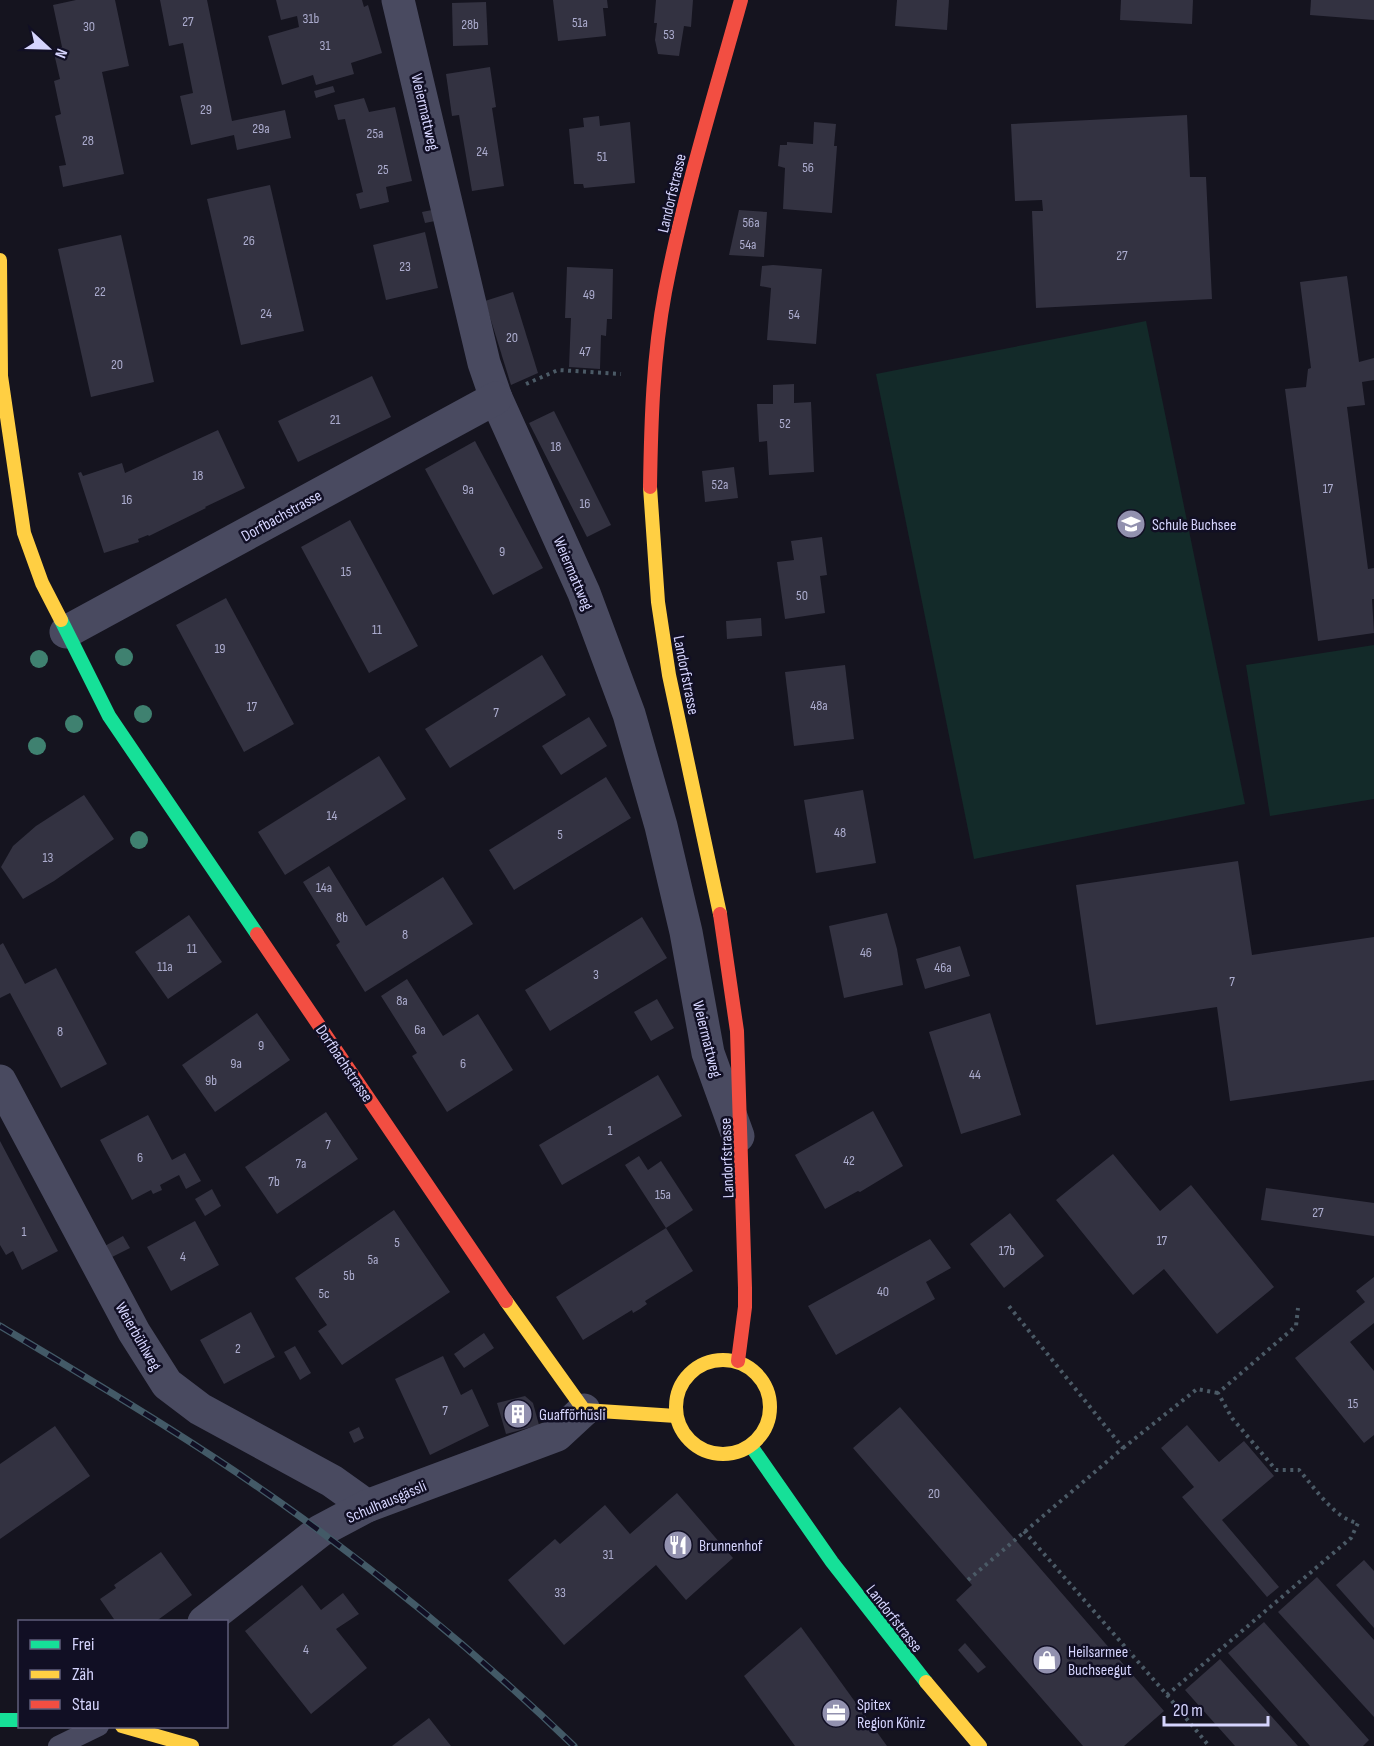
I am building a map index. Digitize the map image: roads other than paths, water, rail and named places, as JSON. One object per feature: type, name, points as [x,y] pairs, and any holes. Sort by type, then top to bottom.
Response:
[{"type":"street","name":"Weiermattweg","points":[[398,0],[484,363],[496,398],[584,592],[628,714],[674,879],[708,1053],[742,1149]]},
{"type":"street","name":"Landorfstrasse","points":[[738,1361],[745,1307],[737,1031],[726,950],[666,654],[657,591],[650,489],[651,431],[656,368],[666,293],[684,203],[741,0]]},
{"type":"street","name":"Dorfbachstrasse","points":[[0,260],[1,376],[24,533],[42,583],[66,632],[109,716],[520,1321],[584,1410]]},
{"type":"street","name":"Dorfbachstrasse","points":[[66,632],[496,398]]},
{"type":"street","name":"Weierbühlweg","points":[[0,1081],[134,1332],[167,1384],[200,1409],[332,1481],[368,1506]]},
{"type":"street","points":[[724,1359],[738,1361],[752,1368],[762,1379],[769,1392],[771,1407],[769,1422],[762,1435],[751,1446],[737,1453],[721,1455],[705,1451],[687,1437],[676,1416],[676,1401],[680,1388],[687,1376],[698,1366],[724,1359]]},
{"type":"street","points":[[584,1410],[676,1416]]},
{"type":"street","name":"Schulhausgässli","points":[[207,1620],[320,1531],[368,1506],[556,1435],[584,1410]]},
{"type":"street","name":"Landorfstrasse","points":[[751,1446],[779,1489],[894,1645],[980,1746]]},
{"type":"street","points":[[0,1720],[18,1720]]},
{"type":"street","points":[[129,1728],[192,1746]]},
{"type":"lane","points":[[58,1746],[95,1728]]},
{"type":"railway","points":[[0,1326],[203,1451],[321,1532],[451,1635],[574,1746]]},
{"type":"place","name":"Schule Buchsee","points":[[1131,524]]},
{"type":"place","name":"Guafförhüsli","points":[[518,1414]]},
{"type":"place","name":"Brunnenhof","points":[[678,1545]]},
{"type":"place","name":"Heilsarmee Buchseegut","points":[[1047,1660]]},
{"type":"place","name":"Spitex Region Köniz","points":[[836,1713]]}]
